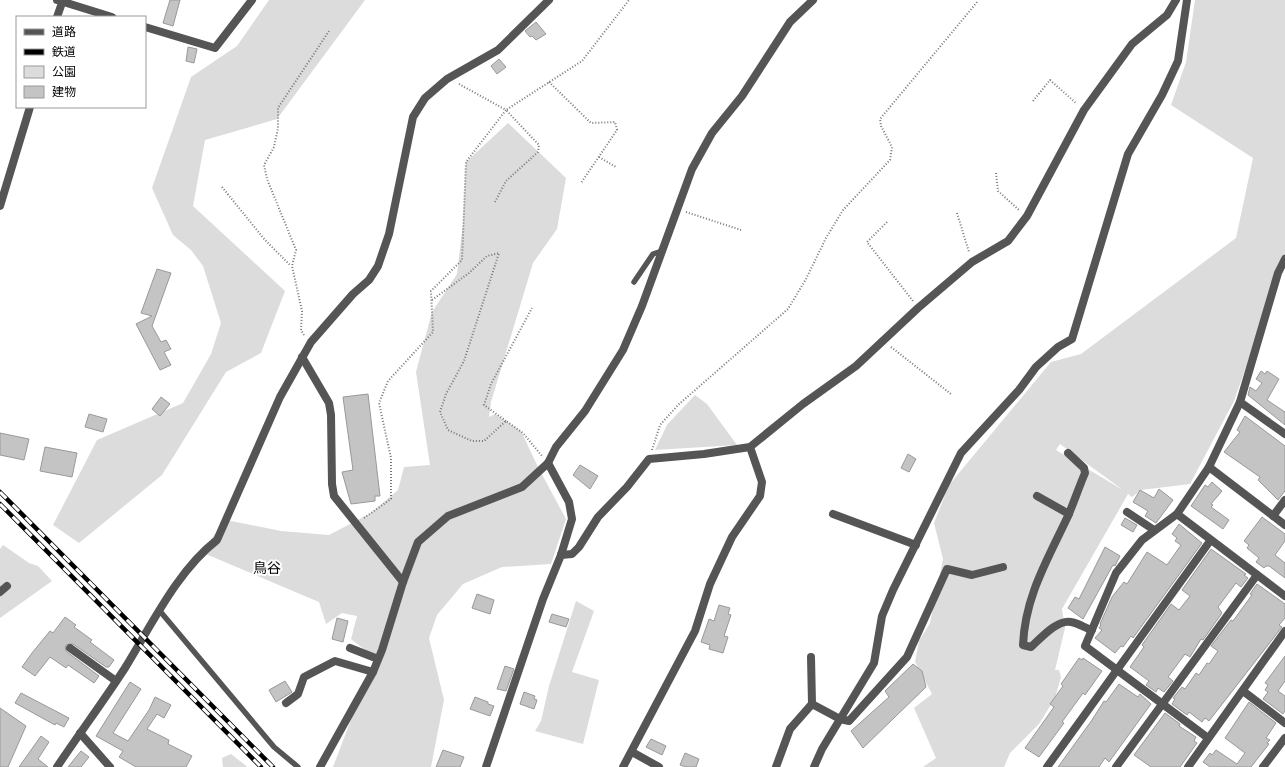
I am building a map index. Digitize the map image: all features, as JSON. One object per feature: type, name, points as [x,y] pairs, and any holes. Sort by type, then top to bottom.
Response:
[{"type":"street","points":[[146,27],[215,48],[252,0]]},
{"type":"street","points":[[58,767],[124,669],[157,614],[201,552],[217,540],[277,403],[309,345],[353,294],[369,280],[378,266],[389,234],[413,117],[425,98],[449,78],[498,50],[549,0]]},
{"type":"street","points":[[320,767],[373,672],[418,542],[448,516],[522,487],[548,463],[556,447],[585,411],[623,350],[642,306],[692,169],[712,134],[742,96],[790,22],[813,0]]},
{"type":"street","points":[[561,555],[572,554],[579,547],[598,517],[627,487],[649,459],[704,454],[750,447],[803,404],[856,366],[918,308],[972,262],[1008,240],[1026,216],[1084,110],[1132,44],[1167,15],[1176,0]]},
{"type":"street","points":[[814,767],[822,749],[874,663],[882,616],[961,454],[1018,390],[1036,367],[1058,347],[1072,339],[1128,154],[1162,95],[1178,61],[1187,0]]},
{"type":"street","points":[[57,16],[60,1],[109,16]]},
{"type":"street","points":[[0,206],[30,108]]},
{"type":"street","points":[[1208,738],[1085,646],[1116,573],[1142,540],[1176,514],[1209,467],[1240,402],[1278,273],[1285,259]]},
{"type":"street","points":[[302,358],[329,403],[331,415],[332,484],[334,496],[354,524],[403,582]]},
{"type":"street","points":[[1240,402],[1285,434]]},
{"type":"street","points":[[623,767],[695,631],[710,584],[732,537],[760,496],[762,482],[750,447]]},
{"type":"street","points":[[1068,454],[1084,468],[1085,473],[1069,514],[1032,595],[1024,622],[1023,644],[1031,647],[1058,625],[1070,621],[1092,630]]},
{"type":"street","points":[[486,767],[542,599],[561,555],[572,518],[569,502],[548,463]]},
{"type":"street","points":[[1209,467],[1285,525]]},
{"type":"street","points":[[1037,496],[1069,514]]},
{"type":"street","points":[[1273,516],[1285,500]]},
{"type":"street","points":[[1127,512],[1154,530]]},
{"type":"street","points":[[833,514],[916,545]]},
{"type":"street","points":[[1176,514],[1285,596]]},
{"type":"street","points":[[1047,767],[1210,541]]},
{"type":"street","points":[[812,704],[840,719],[849,721],[906,657],[947,569],[972,576],[1003,567]]},
{"type":"street","points":[[1116,767],[1258,576]]},
{"type":"street","points":[[0,592],[7,586]]},
{"type":"street","points":[[1188,767],[1285,631]]},
{"type":"street","points":[[70,648],[116,681]]},
{"type":"street","points":[[350,648],[378,658]]},
{"type":"street","points":[[776,767],[790,729],[812,704],[811,657]]},
{"type":"street","points":[[286,703],[298,694],[304,677],[335,661],[373,672]]},
{"type":"street","points":[[1243,691],[1285,723]]},
{"type":"street","points":[[80,733],[110,767]]},
{"type":"street","points":[[1263,767],[1285,738]]},
{"type":"street","points":[[632,752],[659,767]]},
{"type":"lane","points":[[634,282],[653,254],[662,251]]},
{"type":"lane","points":[[157,614],[274,747],[298,767]]},
{"type":"path","points":[[354,524],[392,499],[391,458],[379,403],[388,381],[433,332],[431,291],[462,260],[466,162],[506,110],[582,61],[629,0]]},
{"type":"path","points":[[649,459],[660,425],[678,405],[788,309],[806,279],[826,238],[843,210],[890,160],[892,147],[881,126],[880,119],[978,1]]},
{"type":"path","points":[[309,345],[301,330],[302,311],[292,266],[296,250],[267,179],[264,165],[274,147],[278,128],[278,108],[329,31]]},
{"type":"path","points":[[449,78],[506,110],[539,145],[538,152],[506,181],[495,202]]},
{"type":"path","points":[[1034,101],[1050,80],[1084,110]]},
{"type":"path","points":[[549,82],[591,123],[616,122],[617,130],[581,183]]},
{"type":"path","points":[[599,157],[616,167]]},
{"type":"path","points":[[996,173],[998,191],[1026,216]]},
{"type":"path","points":[[222,187],[265,240],[292,266]]},
{"type":"path","points":[[677,209],[741,230]]},
{"type":"path","points":[[957,213],[972,262]]},
{"type":"path","points":[[887,222],[868,242],[918,308]]},
{"type":"path","points":[[432,300],[469,273],[487,256],[499,253],[464,361],[446,394],[440,412],[448,430],[472,441],[484,441],[506,421]]},
{"type":"path","points":[[532,308],[491,384],[484,405],[524,433],[548,463]]},
{"type":"path","points":[[884,341],[951,394]]},
{"type":"green space","points":[[269,0],[365,0],[277,119],[205,140],[193,206],[285,291],[261,353],[226,372],[162,475],[79,543],[53,525],[97,440],[183,403],[211,354],[221,323],[203,266],[191,250],[173,235],[152,188],[191,77],[237,46]]},
{"type":"green space","points":[[1195,0],[1285,0],[1285,256],[1234,401],[1190,484],[1141,490],[1132,497],[1128,494],[1062,609],[1065,628],[1055,670],[1059,670],[1061,677],[1055,698],[1039,724],[1010,753],[1004,767],[923,767],[936,758],[914,708],[932,694],[915,662],[919,641],[930,623],[943,559],[934,523],[949,485],[1051,362],[1081,354],[1236,238],[1253,158],[1171,105],[1186,62]],"holes":[[[1060,444],[1123,490],[1056,450]]]},
{"type":"green space","points":[[508,123],[566,178],[557,229],[533,263],[491,402],[489,417],[495,414],[521,431],[538,467],[566,519],[551,564],[502,567],[463,584],[437,615],[429,638],[444,700],[431,767],[333,767],[360,696],[375,666],[373,656],[351,639],[357,616],[342,613],[326,624],[319,602],[201,552],[226,520],[281,531],[329,535],[371,513],[398,490],[404,467],[430,465],[416,372],[432,312],[457,274],[463,224],[466,162]]},
{"type":"green space","points":[[695,395],[707,404],[737,445],[655,450],[667,425]]},
{"type":"green space","points":[[3,545],[29,563],[38,566],[52,581],[0,618],[0,549]]},
{"type":"green space","points":[[576,601],[594,611],[572,672],[599,680],[583,744],[535,731],[541,721],[549,686]]},
{"type":"green space","points":[[231,754],[247,767],[223,767],[222,758]]},
{"type":"building","points":[[170,0],[180,0],[173,26],[163,23]]},
{"type":"building","points":[[536,22],[546,34],[536,40],[532,36],[530,37],[525,31]]},
{"type":"building","points":[[188,47],[197,49],[194,63],[186,61]]},
{"type":"building","points":[[499,59],[506,67],[497,74],[491,66]]},
{"type":"building","points":[[157,269],[171,273],[152,326],[161,342],[166,340],[171,349],[164,352],[171,365],[160,370],[136,324],[152,316],[141,313]]},
{"type":"building","points":[[1261,371],[1265,374],[1267,371],[1279,379],[1267,400],[1285,412],[1285,425],[1248,395],[1250,387],[1256,391],[1262,383],[1256,379]]},
{"type":"building","points":[[368,394],[380,496],[375,496],[375,501],[351,504],[342,472],[353,470],[343,397]]},
{"type":"building","points":[[161,397],[170,404],[160,416],[152,409]]},
{"type":"building","points":[[89,414],[107,419],[103,432],[85,427]]},
{"type":"building","points":[[1245,416],[1285,446],[1285,491],[1278,500],[1258,480],[1260,477],[1224,452],[1240,432],[1237,430]]},
{"type":"building","points":[[0,433],[29,439],[24,460],[0,455]]},
{"type":"building","points":[[45,447],[77,453],[72,477],[40,471]]},
{"type":"building","points":[[908,454],[916,459],[909,472],[901,468]]},
{"type":"building","points":[[580,465],[598,476],[590,489],[573,475]]},
{"type":"building","points":[[1212,482],[1222,491],[1211,504],[1213,505],[1211,507],[1229,520],[1223,529],[1191,506],[1205,485],[1208,487]]},
{"type":"building","points":[[1159,489],[1173,500],[1156,523],[1145,516],[1148,511],[1133,502],[1140,490],[1154,498]]},
{"type":"building","points":[[1262,517],[1285,534],[1285,541],[1275,555],[1285,563],[1285,578],[1269,566],[1264,568],[1256,562],[1259,558],[1247,548],[1249,545],[1244,541]]},
{"type":"building","points":[[1125,518],[1137,525],[1133,532],[1121,525]]},
{"type":"building","points":[[1179,524],[1202,543],[1133,638],[1131,636],[1123,647],[1121,646],[1115,653],[1095,638],[1102,630],[1099,628],[1101,625],[1100,624],[1112,597],[1124,582],[1127,584],[1147,552],[1167,565],[1181,545],[1175,541],[1177,538],[1172,534]]},
{"type":"building","points":[[1105,547],[1120,556],[1115,566],[1113,565],[1083,619],[1068,608],[1075,597],[1079,599]]},
{"type":"building","points":[[1211,549],[1246,574],[1244,575],[1248,578],[1241,587],[1236,583],[1218,607],[1222,613],[1203,640],[1201,639],[1190,657],[1185,654],[1168,677],[1173,681],[1164,692],[1158,688],[1156,692],[1146,685],[1149,681],[1130,667],[1144,647],[1142,645],[1171,604],[1179,610],[1190,596],[1182,590]]},
{"type":"building","points":[[1257,584],[1285,604],[1285,618],[1279,625],[1282,627],[1209,721],[1205,718],[1202,722],[1189,712],[1187,715],[1172,704],[1175,699],[1173,698],[1182,687],[1185,689],[1196,673],[1199,675],[1207,663],[1209,664],[1218,651],[1211,646],[1231,620],[1233,621],[1252,595],[1250,594]]},
{"type":"building","points":[[477,594],[494,600],[490,614],[472,608]]},
{"type":"building","points":[[719,605],[730,608],[728,614],[731,615],[724,636],[728,637],[723,653],[709,649],[710,645],[701,642],[709,619],[714,621]]},
{"type":"building","points":[[552,614],[569,619],[566,627],[549,622]]},
{"type":"building","points":[[65,617],[76,625],[74,627],[92,640],[90,642],[114,660],[109,667],[106,667],[73,644],[66,645],[65,648],[67,652],[99,676],[94,683],[68,665],[66,668],[50,657],[35,676],[22,667],[50,631],[53,633]]},
{"type":"building","points":[[337,618],[348,621],[343,642],[332,639]]},
{"type":"building","points":[[1285,656],[1285,681],[1278,691],[1285,696],[1285,711],[1283,714],[1263,699],[1268,692],[1265,690],[1268,685],[1265,683]]},
{"type":"building","points":[[1079,658],[1082,660],[1083,658],[1102,671],[1085,695],[1083,693],[1062,722],[1064,723],[1039,757],[1025,748],[1054,707],[1050,704],[1063,686],[1061,684]]},
{"type":"building","points":[[913,664],[922,671],[926,687],[863,748],[851,731],[889,697],[885,691]]},
{"type":"building","points":[[505,666],[514,669],[506,691],[497,689]]},
{"type":"building","points":[[285,681],[292,692],[276,702],[269,690]]},
{"type":"building","points":[[130,682],[141,689],[113,733],[128,741],[149,710],[155,697],[171,705],[164,718],[157,714],[147,729],[169,740],[168,744],[192,756],[186,767],[136,767],[119,757],[123,751],[96,736]]},
{"type":"building","points":[[1119,684],[1138,697],[1140,694],[1151,704],[1109,762],[1105,758],[1099,767],[1058,767],[1104,701],[1106,702]]},
{"type":"building","points":[[524,692],[535,696],[534,699],[537,700],[534,709],[520,704]]},
{"type":"building","points":[[21,693],[69,718],[64,727],[56,723],[55,725],[15,703]]},
{"type":"building","points":[[475,697],[494,706],[490,716],[470,709]]},
{"type":"building","points":[[1249,702],[1276,723],[1266,738],[1270,740],[1267,743],[1269,744],[1251,767],[1210,767],[1203,762],[1210,753],[1212,755],[1216,750],[1237,764],[1245,753],[1225,738]]},
{"type":"building","points":[[0,708],[26,726],[8,767],[0,767]]},
{"type":"building","points":[[1165,713],[1180,724],[1179,726],[1196,737],[1194,741],[1197,743],[1180,767],[1151,767],[1134,755]]},
{"type":"building","points":[[41,736],[49,742],[38,759],[48,767],[19,767]]},
{"type":"building","points":[[651,739],[666,746],[662,755],[646,747]]},
{"type":"building","points":[[443,750],[464,757],[460,767],[436,767]]},
{"type":"building","points":[[81,751],[89,757],[81,767],[68,767]]},
{"type":"building","points":[[685,753],[699,759],[696,767],[686,767],[680,765]]},
{"type":"railway","points":[[0,492],[273,767]]},
{"type":"railway","points":[[0,504],[261,767]]},
{"type":"district","name":"鳥谷","points":[[267,568]]}]
